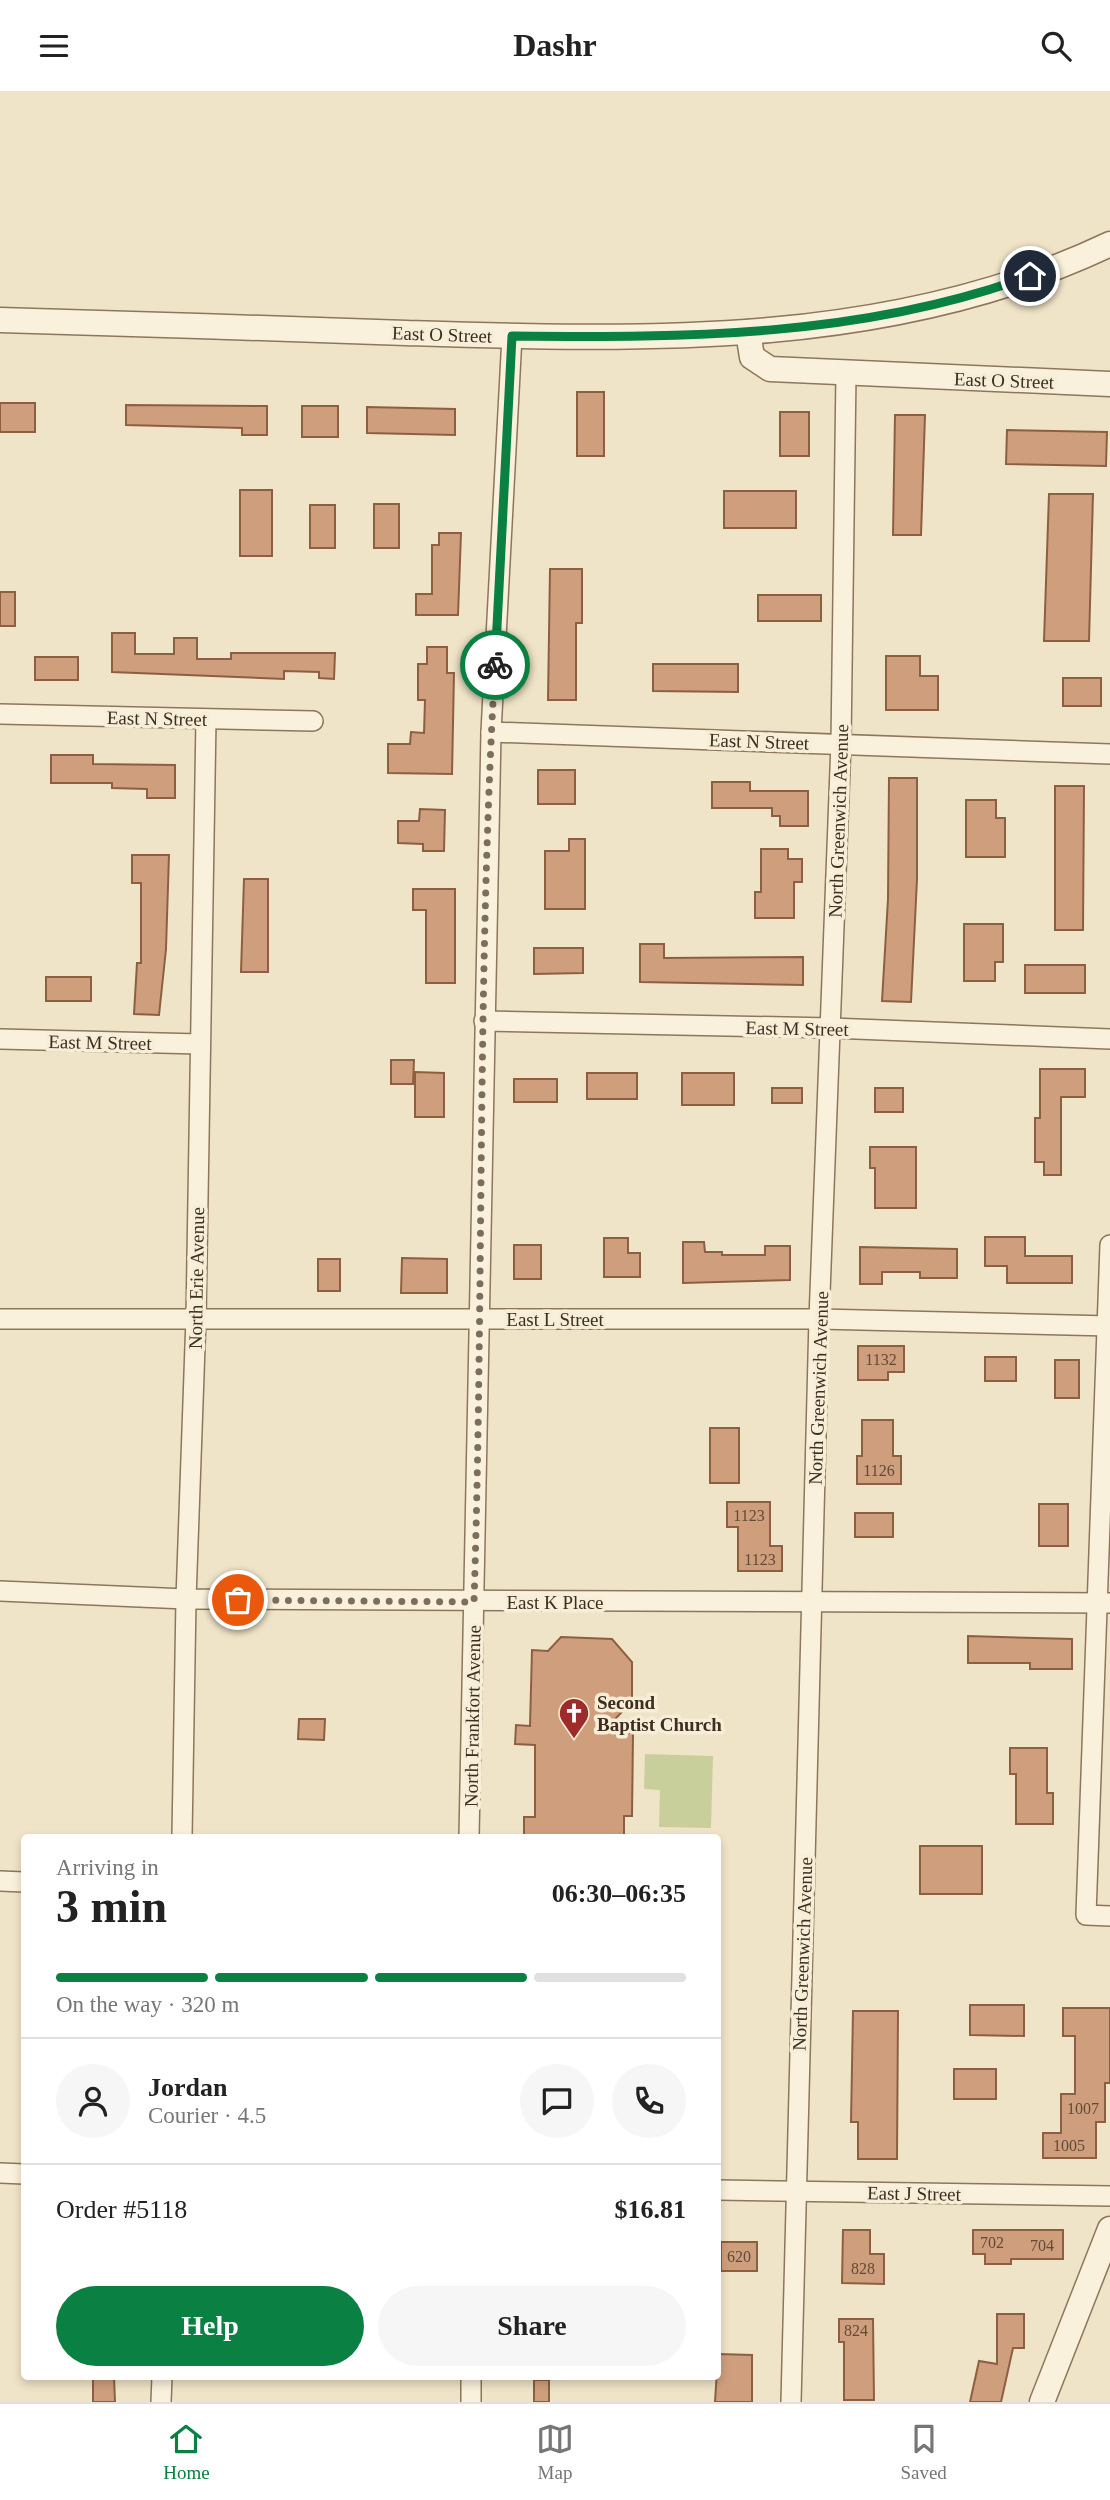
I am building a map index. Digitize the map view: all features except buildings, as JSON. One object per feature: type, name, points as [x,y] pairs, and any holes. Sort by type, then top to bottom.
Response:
[{"type":"street","points":[[748,332],[811,327],[917,310],[995,289],[1110,244]]},
{"type":"street","name":"East O Street","points":[[0,320],[512,336],[647,338],[748,332],[752,357],[771,369],[1110,384]]},
{"type":"street","name":"North Frankfort Avenue","points":[[469,1834],[482,1319],[484,1021],[491,732],[512,336]]},
{"type":"street","name":"North Greenwich Avenue","points":[[790,2402],[819,1319],[841,743],[846,373]]},
{"type":"street","name":"East N Street","points":[[0,714],[313,721]]},
{"type":"street","name":"North Erie Avenue","points":[[182,1834],[186,1599],[196,1318],[206,719]]},
{"type":"street","name":"East N Street","points":[[491,732],[1110,754]]},
{"type":"street","name":"East M Street","points":[[484,1021],[831,1028],[1110,1038]]},
{"type":"street","name":"East M Street","points":[[0,1039],[200,1044]]},
{"type":"street","points":[[1110,1245],[1103,1603],[1086,1915],[1110,1916]]},
{"type":"street","name":"East L Street","points":[[0,1319],[819,1319],[1109,1326]]},
{"type":"street","name":"East K Place","points":[[0,1591],[186,1599],[813,1604],[1103,1603]]},
{"type":"street","points":[[0,1881],[21,1882]]},
{"type":"street","points":[[0,2173],[21,2174]]},
{"type":"street","name":"East J Street","points":[[721,2190],[1110,2196]]},
{"type":"street","points":[[1042,2402],[1110,2229]]},
{"type":"street","points":[[161,2402],[162,2380]]},
{"type":"street","points":[[471,2380],[471,2402]]},
{"type":"green space","points":[[645,1754],[713,1756],[711,1828],[659,1827],[660,1790],[644,1789]]},
{"type":"way so far","points":[[238,1600],[474,1602],[482,1319],[484,1021],[495,665]]},
{"type":"place","name":"Second Baptist Church","points":[[574,1740]]},
{"type":"route","points":[[495,665],[512,336],[647,338],[811,327],[917,310],[995,289],[1030,276]]}]
